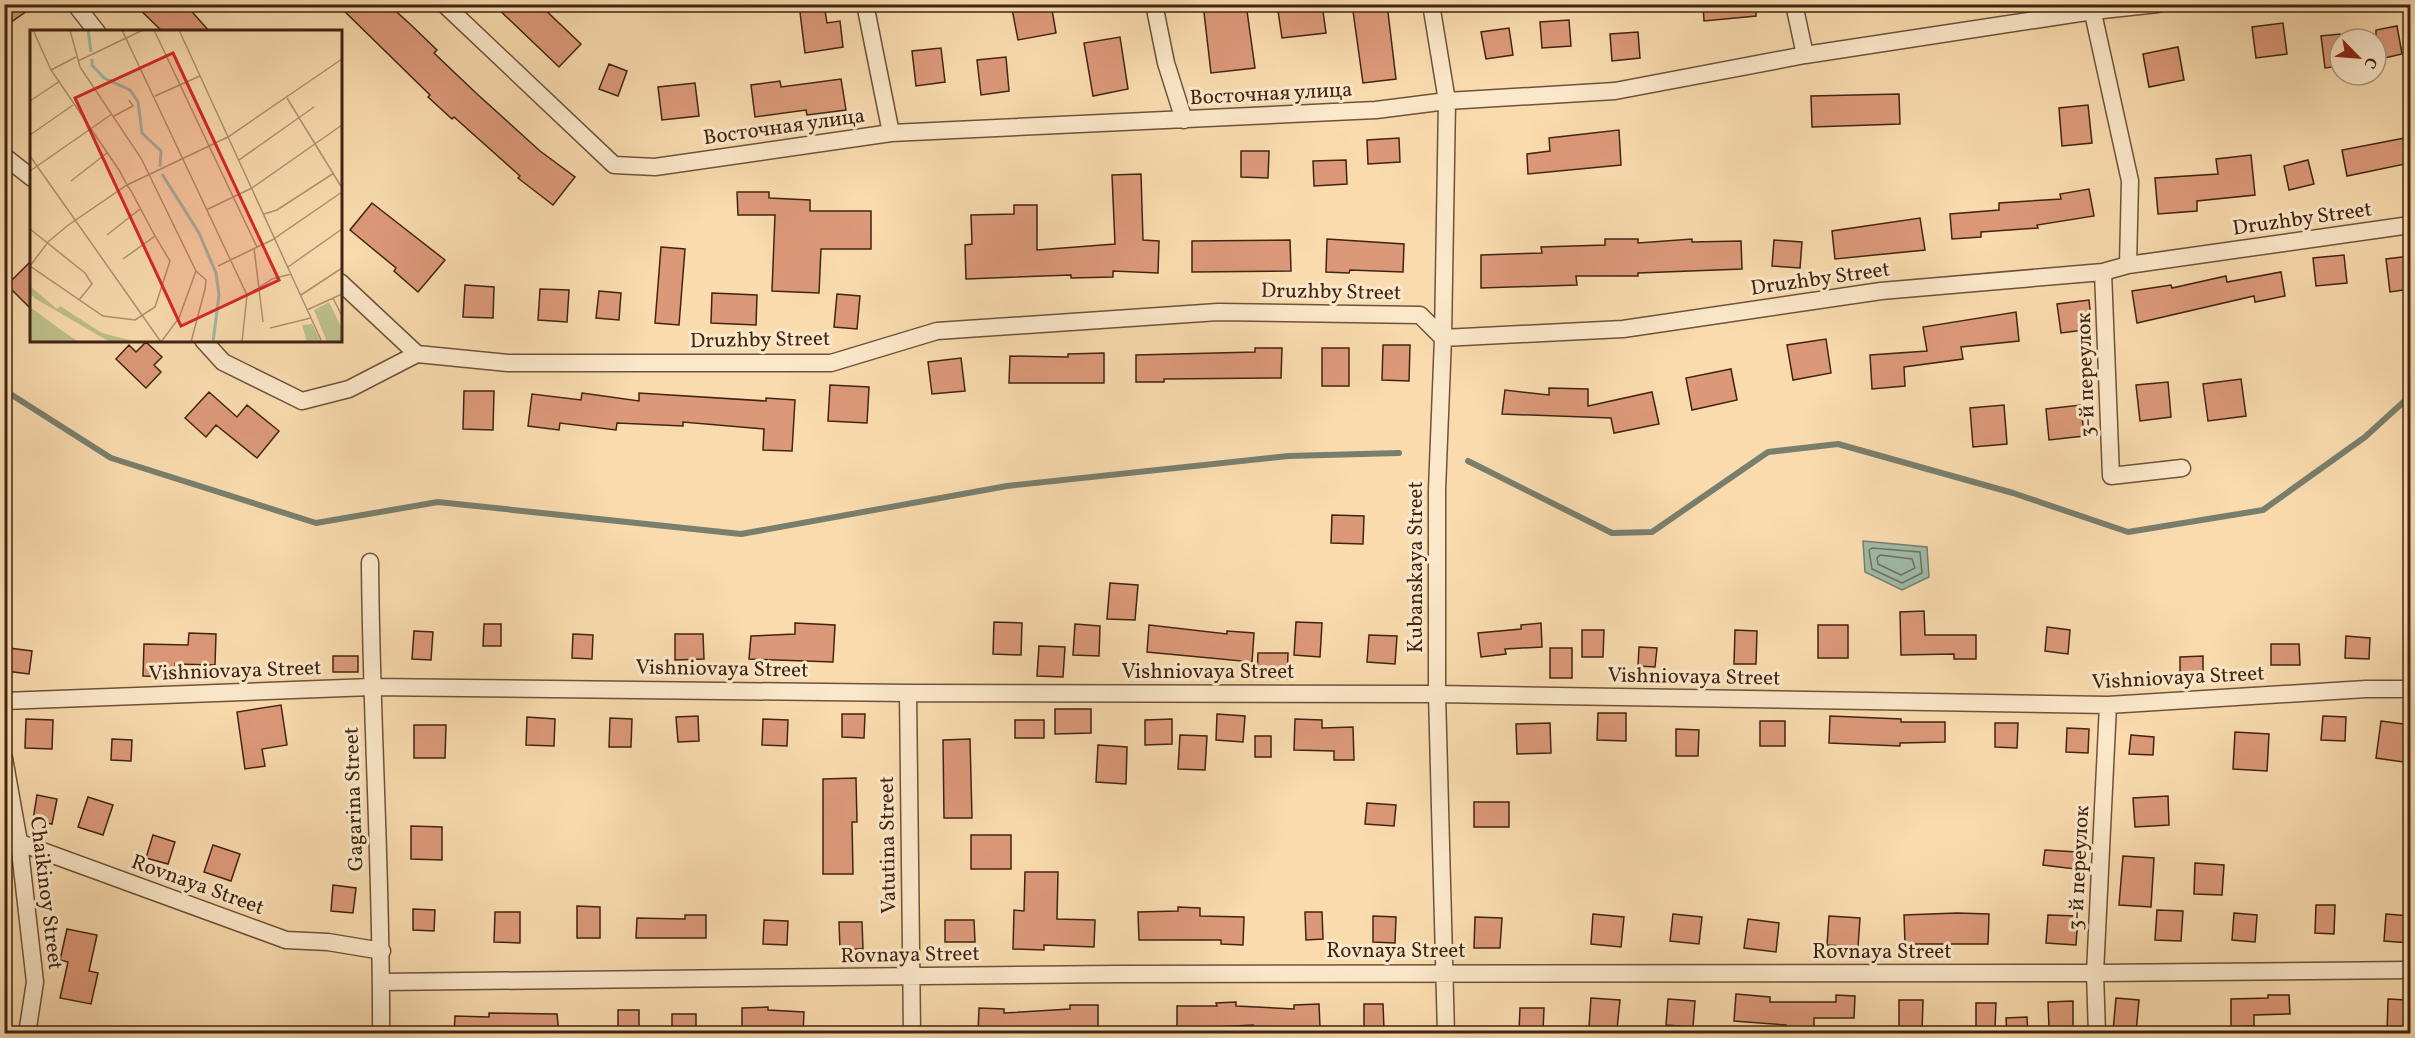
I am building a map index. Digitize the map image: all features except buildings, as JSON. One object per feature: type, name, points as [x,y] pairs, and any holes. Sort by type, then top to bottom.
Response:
[{"type":"street","points":[[75,4],[95,30]]},
{"type":"street","name":"Восточная улица","points":[[444,4],[614,165],[655,167],[891,133],[1376,110],[1447,101],[1615,91],[1805,55],[2092,8],[2158,4]]},
{"type":"street","points":[[865,4],[891,133]]},
{"type":"street","points":[[1154,4],[1166,63],[1184,120]]},
{"type":"street","name":"Kubanskaya Street","points":[[1431,4],[1447,101],[1443,338],[1437,490],[1437,694],[1446,1034]]},
{"type":"street","points":[[1794,4],[1805,55]]},
{"type":"street","points":[[2092,8],[2130,181],[2128,265]]},
{"type":"street","points":[[4,156],[30,176]]},
{"type":"street","name":"Druzhby Street","points":[[417,354],[508,363],[831,363],[937,331],[1218,312],[1420,315],[1443,338],[1623,329],[1881,291],[2103,272],[2128,265],[2410,225]]},
{"type":"street","name":"3-й переулок","points":[[2103,272],[2111,476],[2182,468]]},
{"type":"street","points":[[205,342],[223,363],[302,401],[349,389],[417,354],[342,284]]},
{"type":"street","name":"Gagarina Street","points":[[370,562],[371,687],[382,951],[381,1034]]},
{"type":"street","name":"Vishniovaya Street","points":[[4,701],[371,687],[908,693],[1437,694],[2108,705],[2354,690],[2410,689]]},
{"type":"street","name":"Vatutina Street","points":[[908,693],[912,1034]]},
{"type":"street","name":"3-й переулок","points":[[2097,1034],[2096,973],[2108,705]]},
{"type":"street","name":"Chaikinoy Street","points":[[4,758],[12,839],[35,982],[27,1034]]},
{"type":"street","name":"Rovnaya Street","points":[[12,839],[286,940],[328,942],[382,951]]},
{"type":"street","name":"Rovnaya Street","points":[[382,982],[1443,972],[2096,973],[2410,970]]},
{"type":"water","points":[[1863,541],[1927,547],[1929,577],[1902,590],[1865,572]]},
{"type":"waterway","points":[[4,390],[111,458],[316,523],[438,502],[741,534],[1007,486],[1288,456],[1399,453]]},
{"type":"waterway","points":[[1468,461],[1612,533],[1652,532],[1768,452],[1838,444],[2013,493],[2128,532],[2263,510],[2365,437],[2410,396]]}]
